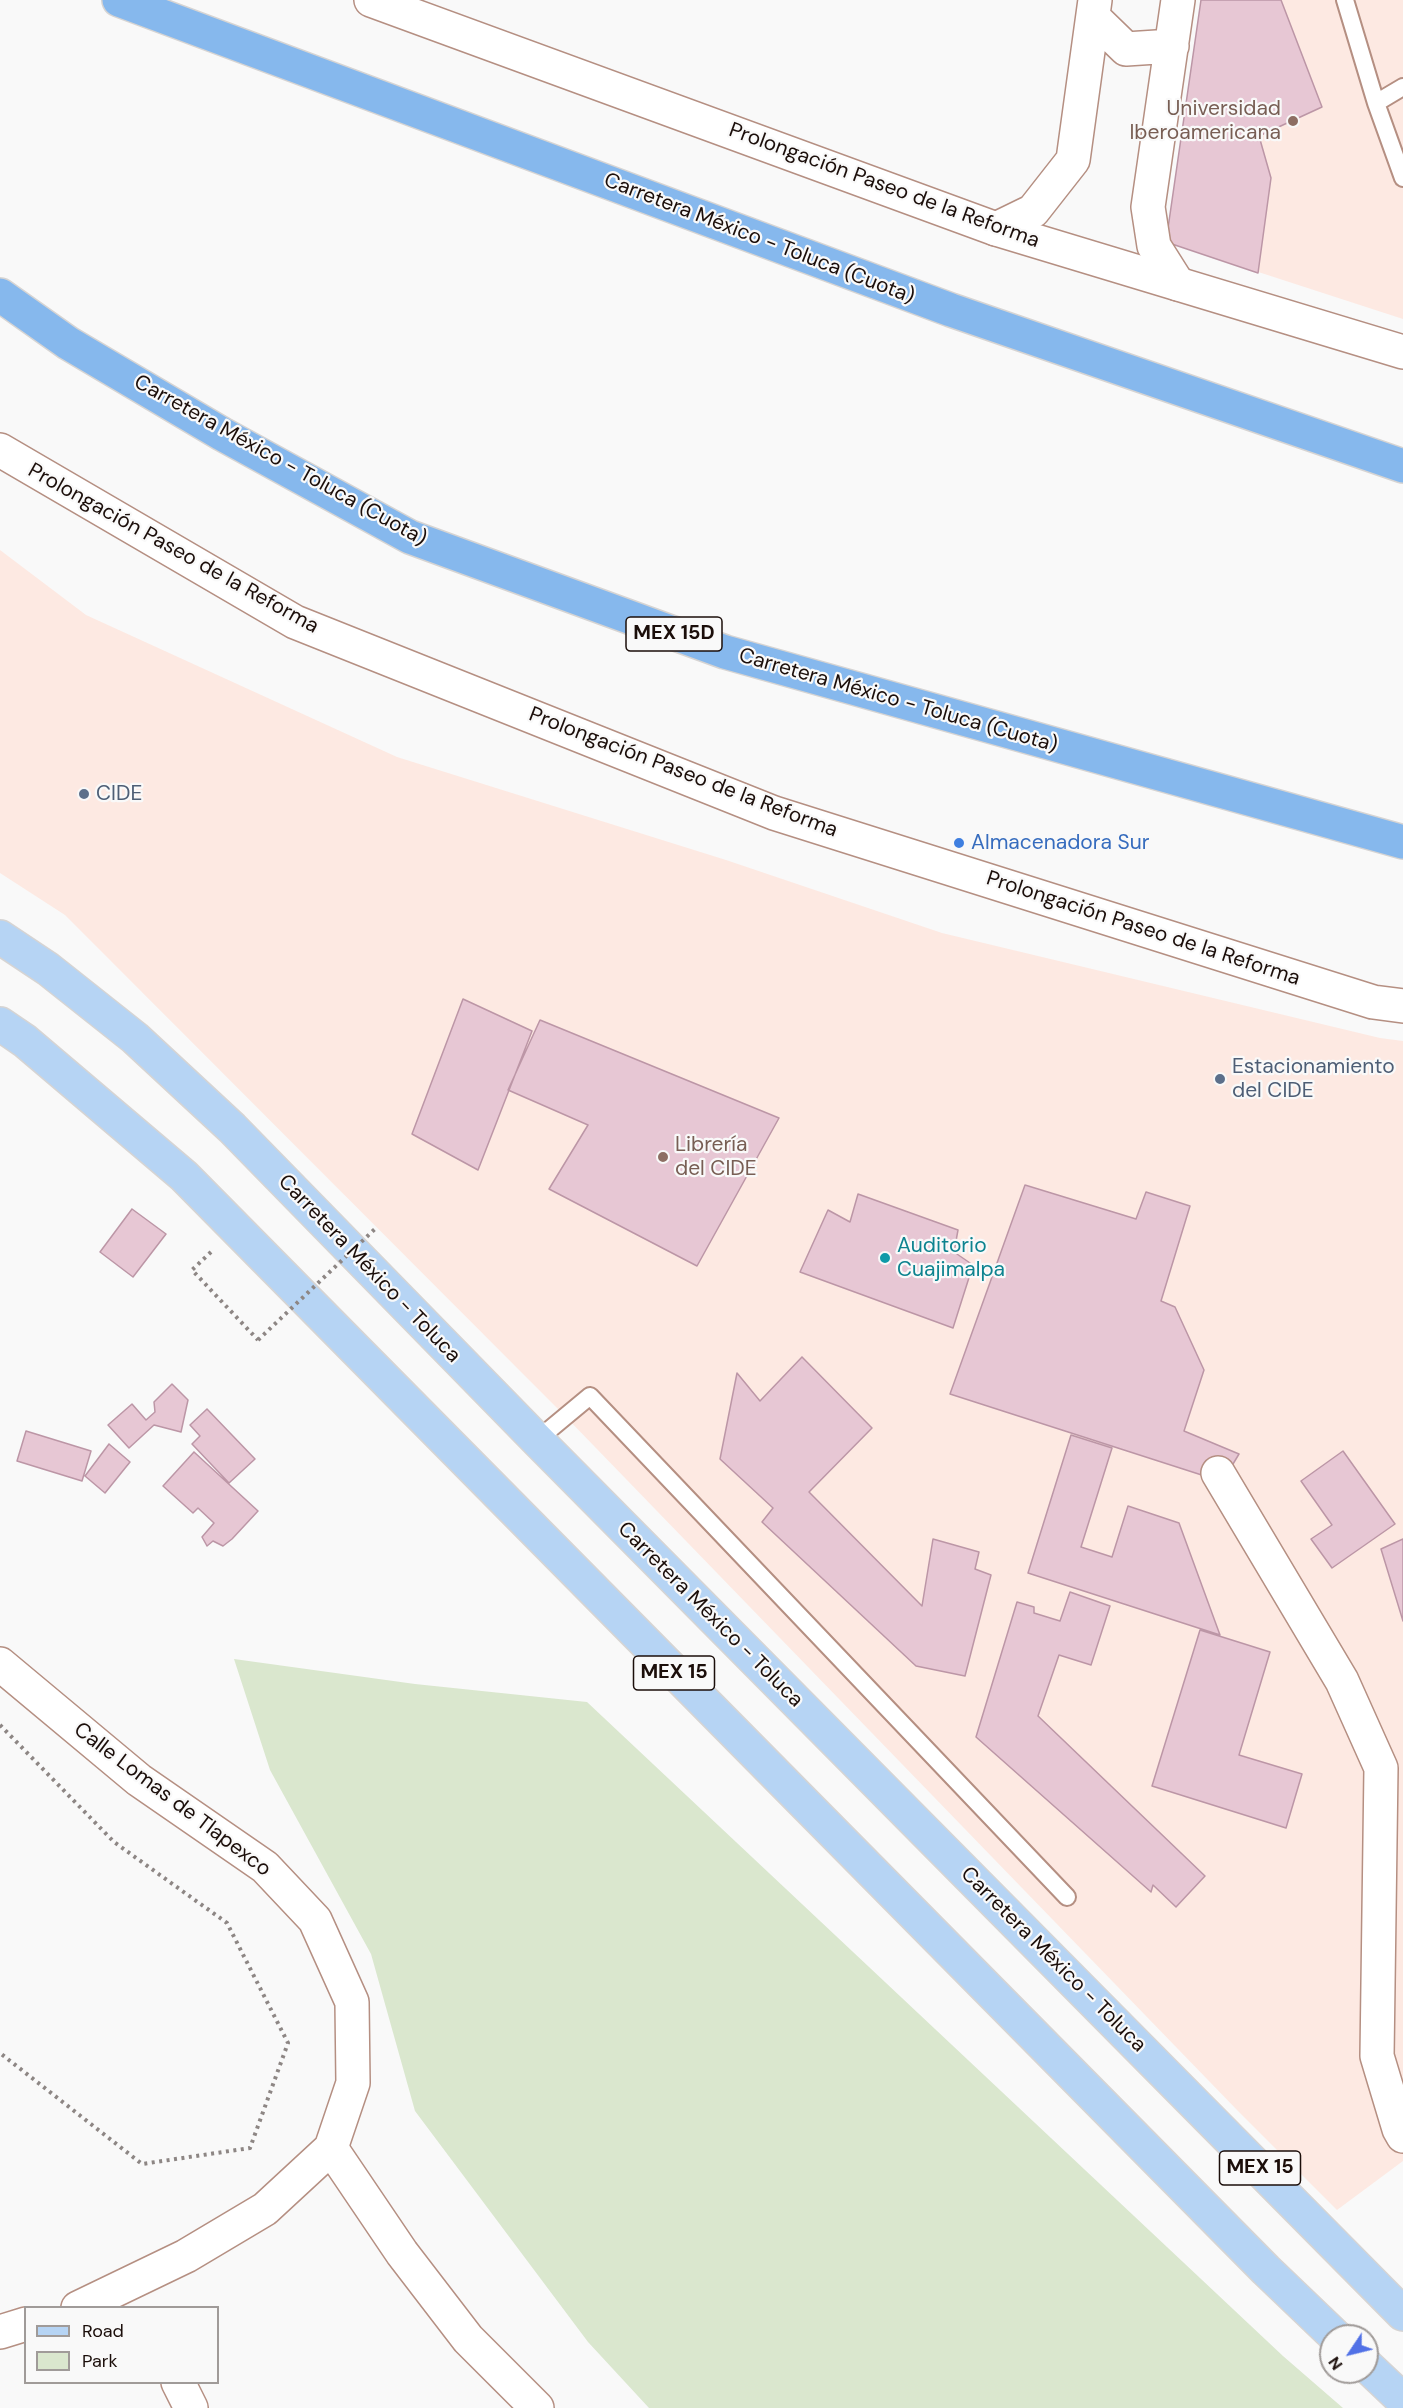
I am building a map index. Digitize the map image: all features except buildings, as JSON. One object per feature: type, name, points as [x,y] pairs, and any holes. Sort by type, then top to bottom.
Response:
[{"type":"highway","name":"Carretera México - Toluca (Cuota)","points":[[119,0],[951,310],[1403,466]]},
{"type":"highway","name":"Carretera México - Toluca (Cuota)","points":[[0,295],[68,343],[222,434],[410,537],[725,652],[1403,842]]},
{"type":"main road","name":"Carretera México - Toluca","points":[[0,937],[48,969],[135,1038],[232,1128],[537,1440],[1403,2314]]},
{"type":"main road","name":"MEX 15","points":[[0,1024],[25,1041],[184,1176],[1241,2245],[1323,2324]]},
{"type":"main road","points":[[1379,2377],[1403,2400]]},
{"type":"street","name":"Prolongación Paseo de la Reforma","points":[[371,0],[996,229],[1403,352]]},
{"type":"street","points":[[1178,0],[1148,207],[1154,246],[1178,284]]},
{"type":"street","points":[[996,229],[1033,211],[1073,160],[1094,8]]},
{"type":"street","points":[[1094,8],[1126,49],[1172,46]]},
{"type":"street","name":"Prolongación Paseo de la Reforma","points":[[0,450],[296,622],[763,808],[1362,998],[1403,1006]]},
{"type":"street","points":[[1218,1473],[1342,1681],[1381,1768],[1377,2056],[1403,2136]]},
{"type":"street","name":"Calle Lomas de Tlapexco","points":[[0,1664],[139,1780],[265,1867],[315,1920],[352,2002],[353,2083],[331,2148]]},
{"type":"street","points":[[87,2306],[186,2256],[265,2209],[331,2148],[402,2253],[468,2339],[537,2408]]},
{"type":"street","points":[[0,2332],[24,2325]]},
{"type":"street","points":[[179,2384],[191,2408]]},
{"type":"lane","points":[[1345,0],[1376,103],[1403,178]]},
{"type":"lane","points":[[1376,103],[1403,87]]},
{"type":"lane","points":[[537,1440],[590,1396],[1067,1897]]},
{"type":"path","points":[[192,1270],[258,1340],[376,1228]]},
{"type":"path","points":[[0,1725],[114,1842],[227,1923],[288,2043],[250,2148],[141,2163],[0,2053]]},
{"type":"shaded area","name":"Universidad Iberoamericana","points":[[1201,0],[1403,0],[1403,319],[1166,242]]},
{"type":"shaded area","points":[[0,550],[86,615],[397,757],[726,860],[942,933],[1380,1038],[1403,1041],[1403,2161],[1337,2210],[1238,2111],[564,1415],[65,915],[0,873]]},
{"type":"green space","points":[[234,1659],[415,1684],[587,1702],[1283,2356],[1343,2408],[649,2408],[588,2342],[415,2111],[371,1954],[270,1770]]},
{"type":"place","name":"Universidad Iberoamericana","points":[[1293,121]]},
{"type":"place","name":"CIDE","points":[[84,794]]},
{"type":"place","name":"Almacenadora Sur","points":[[959,843]]},
{"type":"place","name":"Estacionamiento del CIDE","points":[[1220,1079]]},
{"type":"place","name":"Librería del CIDE","points":[[663,1157]]},
{"type":"place","name":"Auditorio Cuajimalpa","points":[[885,1258]]}]
